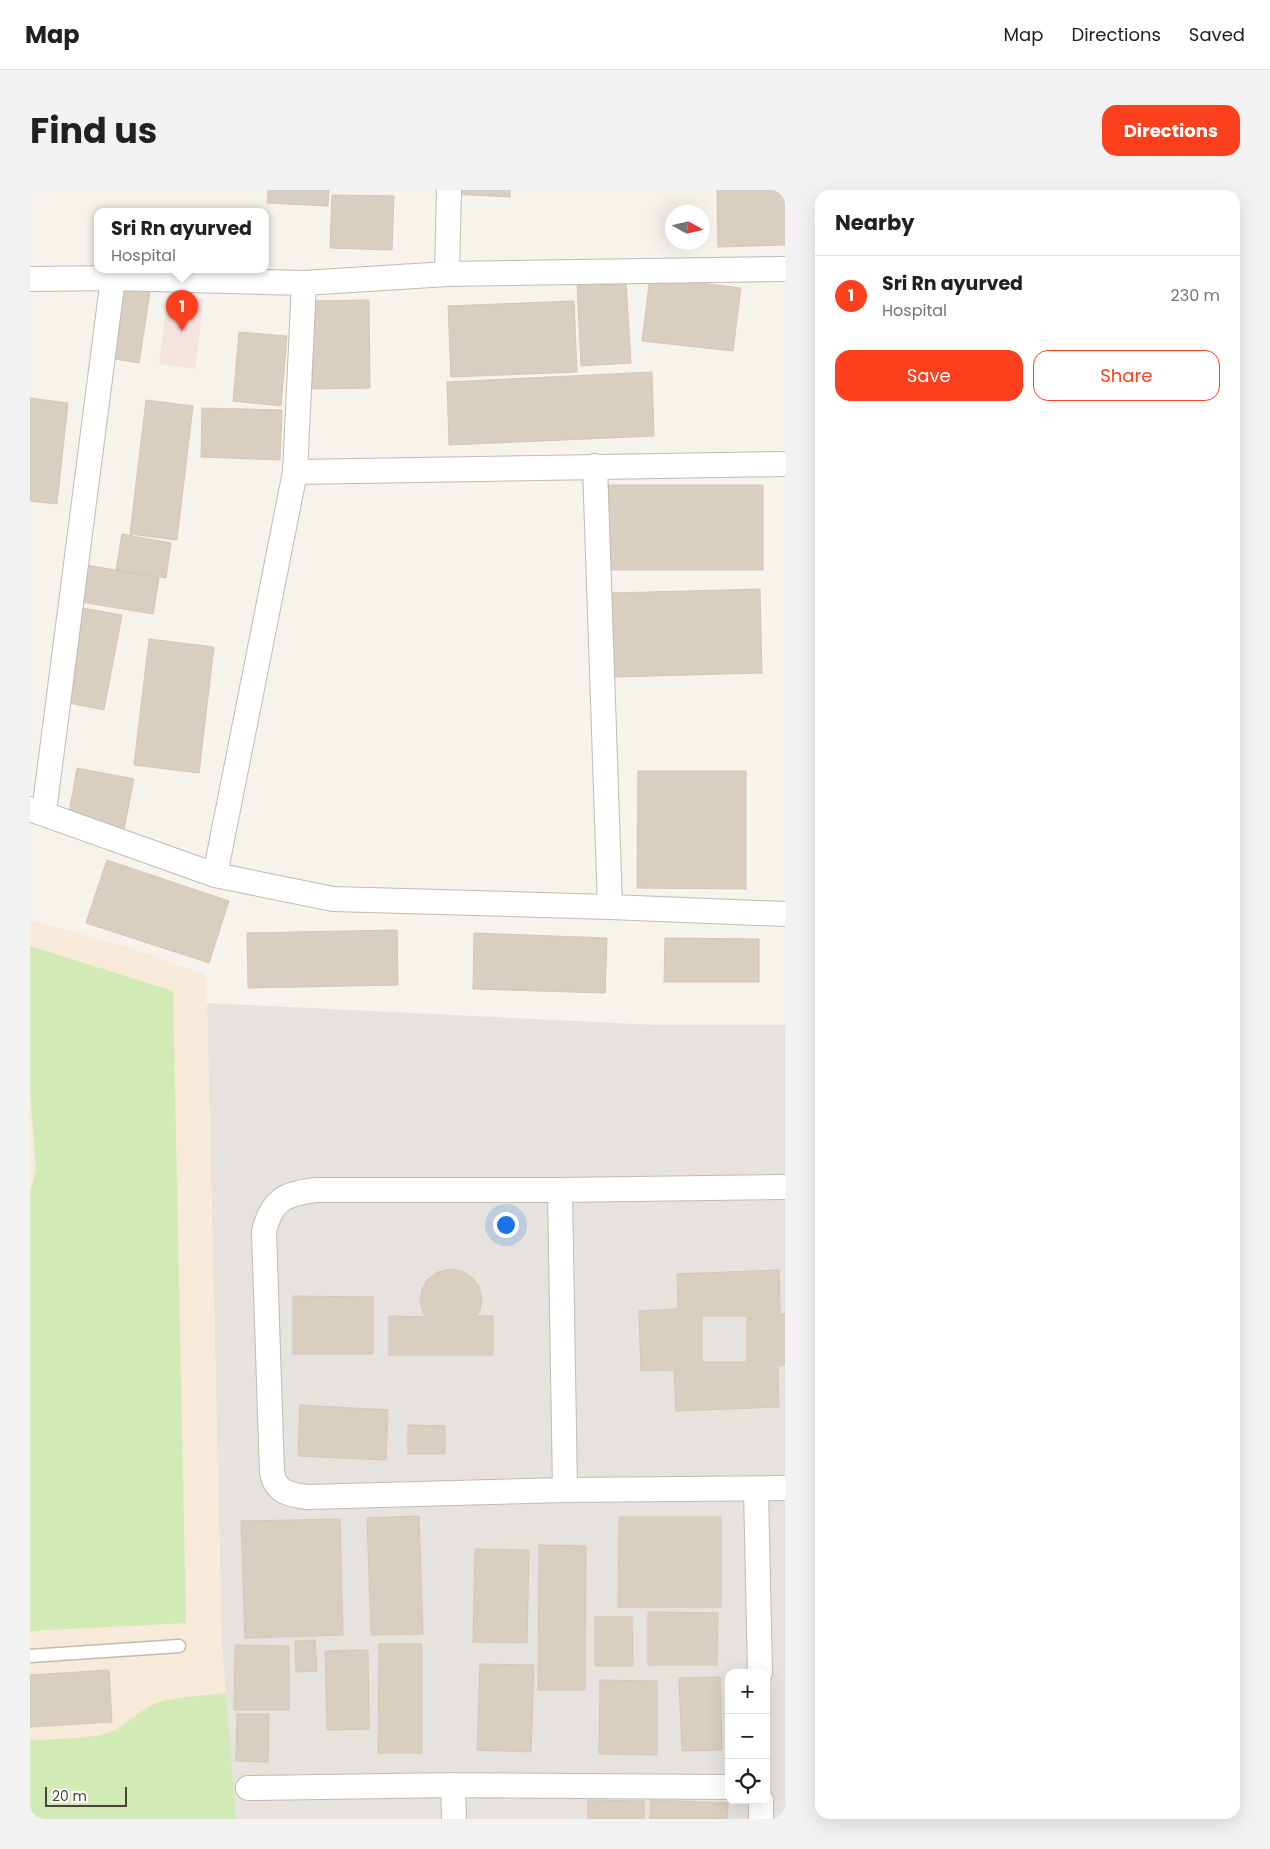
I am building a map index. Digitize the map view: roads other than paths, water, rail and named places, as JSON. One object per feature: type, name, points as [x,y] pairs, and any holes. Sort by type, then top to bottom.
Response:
[{"type":"street","points":[[447,274],[449,190]]},
{"type":"street","points":[[30,279],[113,278],[304,283],[447,274],[785,269]]},
{"type":"street","points":[[113,278],[37,810],[215,875],[333,899],[785,914]]},
{"type":"street","points":[[215,875],[295,472],[304,283]]},
{"type":"street","points":[[295,472],[785,464]]},
{"type":"street","points":[[594,466],[610,907]]},
{"type":"street","points":[[785,1187],[560,1190],[315,1190],[295,1193],[281,1200],[268,1215],[264,1231],[272,1472],[274,1481],[280,1489],[293,1494],[308,1496],[565,1490],[785,1488]]},
{"type":"street","points":[[560,1190],[565,1490]]},
{"type":"street","points":[[756,1489],[760,1669]]},
{"type":"street","points":[[248,1788],[453,1785],[725,1787]]},
{"type":"street","points":[[453,1785],[454,1819]]},
{"type":"street","points":[[761,1804],[761,1819]]},
{"type":"lane","points":[[30,1656],[179,1646]]},
{"type":"place","name":"Sri Rn ayurved","points":[[182,331]]}]
